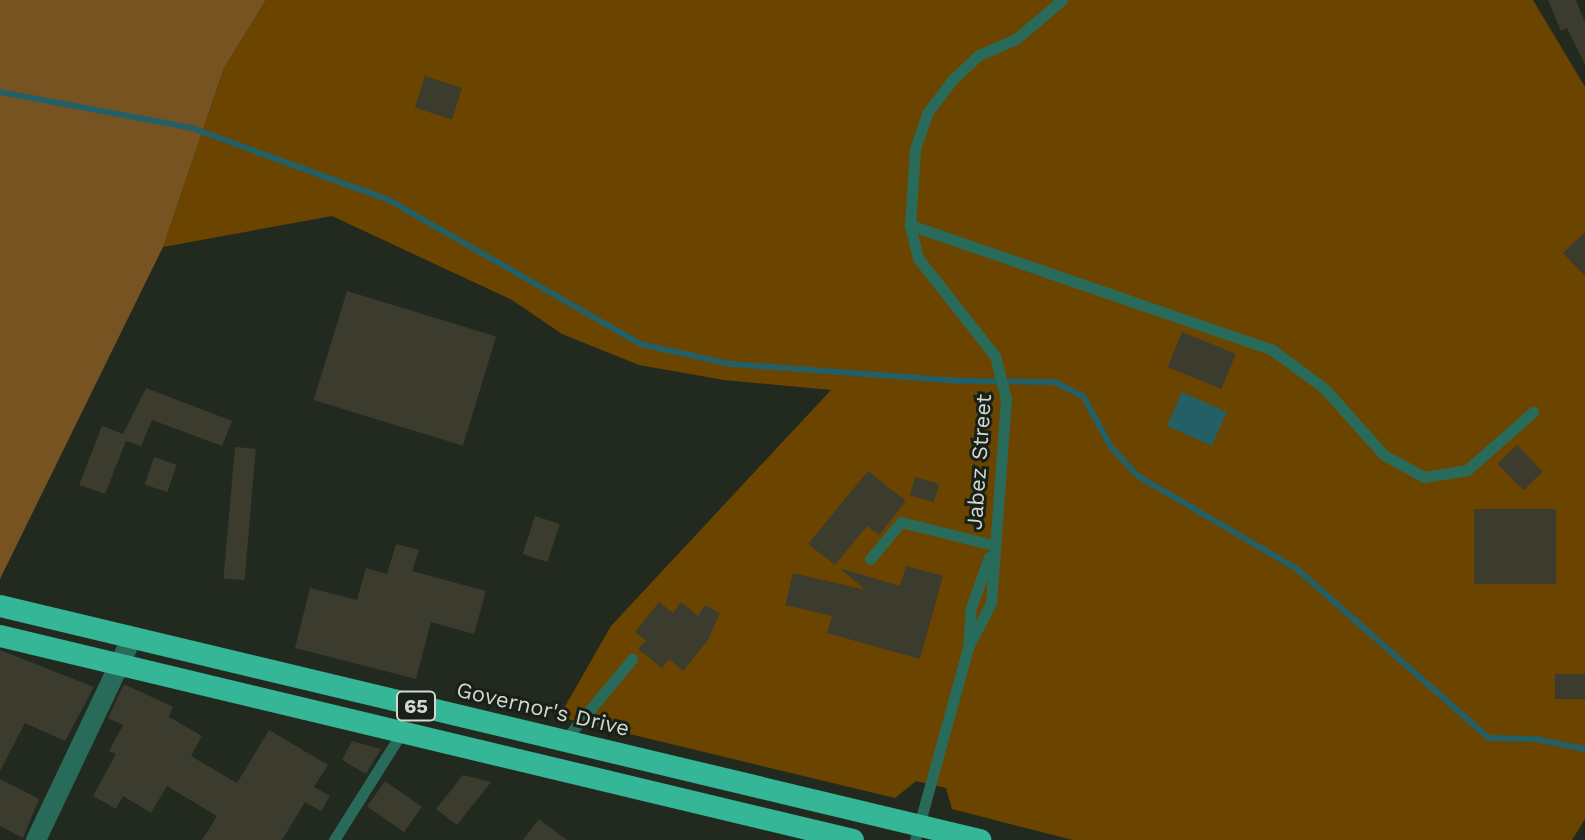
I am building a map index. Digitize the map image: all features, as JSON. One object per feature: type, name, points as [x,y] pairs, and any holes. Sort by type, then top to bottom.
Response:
[{"type":"highway","name":"Governor's Drive","points":[[0,606],[833,804],[917,833],[980,840]]},
{"type":"highway","name":"65","points":[[0,636],[825,837],[853,840]]},
{"type":"street","points":[[36,840],[132,638]]},
{"type":"lane","name":"Jabez Street","points":[[917,833],[968,647],[971,608],[993,545],[1006,399],[995,356],[918,258],[910,225],[915,149],[928,112],[979,55],[1016,39],[1062,0]]},
{"type":"lane","points":[[910,225],[1271,349],[1324,388],[1384,455],[1424,477],[1467,470],[1533,412]]},
{"type":"lane","points":[[870,559],[901,522],[993,545]]},
{"type":"lane","points":[[564,741],[632,659]]},
{"type":"lane","points":[[334,840],[402,732]]},
{"type":"lane","points":[[825,837],[833,804]]},
{"type":"shaded area","points":[[0,0],[266,0],[224,68],[163,247],[0,579]]},
{"type":"shaded area","points":[[266,0],[1533,0],[1585,87],[1585,819],[1572,840],[1073,840],[952,809],[946,788],[916,781],[895,798],[559,717],[611,626],[831,390],[724,380],[639,365],[562,334],[512,300],[332,216],[163,247],[224,68]]},
{"type":"water","points":[[1182,392],[1227,412],[1212,446],[1167,426]]},
{"type":"building","points":[[1548,0],[1576,0],[1585,23],[1585,65],[1567,28],[1561,31]]},
{"type":"building","points":[[425,76],[462,88],[452,119],[415,107]]},
{"type":"building","points":[[1585,232],[1585,276],[1563,253]]},
{"type":"building","points":[[347,291],[496,337],[463,446],[314,400]]},
{"type":"building","points":[[1182,332],[1236,354],[1222,389],[1168,367]]},
{"type":"building","points":[[146,388],[232,421],[222,446],[152,420],[141,446],[126,441],[105,494],[79,485],[102,426],[123,434]]},
{"type":"building","points":[[1517,445],[1543,472],[1523,490],[1498,464]]},
{"type":"building","points":[[235,447],[256,449],[244,580],[223,578]]},
{"type":"building","points":[[154,457],[177,465],[167,492],[145,484]]},
{"type":"building","points":[[868,471],[906,501],[879,535],[867,526],[835,565],[808,544]]},
{"type":"building","points":[[915,477],[939,484],[934,502],[910,495]]},
{"type":"building","points":[[1474,509],[1556,509],[1556,584],[1474,584]]},
{"type":"building","points":[[535,516],[560,524],[547,562],[523,554]]},
{"type":"building","points":[[396,544],[419,550],[412,571],[486,591],[474,634],[431,622],[416,679],[295,648],[310,588],[357,600],[366,568],[387,574]]},
{"type":"building","points":[[906,566],[943,576],[920,659],[827,633],[832,616],[785,605],[793,573],[866,590],[839,568],[900,586]]},
{"type":"building","points":[[659,602],[673,613],[681,602],[698,616],[705,605],[720,613],[708,640],[683,671],[669,659],[662,668],[638,649],[646,641],[635,632]]},
{"type":"building","points":[[0,650],[94,687],[65,741],[25,723],[0,771]]},
{"type":"building","points":[[1555,674],[1585,674],[1585,699],[1555,699]]},
{"type":"building","points":[[124,684],[173,707],[169,717],[202,736],[191,756],[237,783],[269,730],[328,765],[314,787],[330,796],[321,811],[305,802],[282,840],[202,840],[217,816],[167,786],[151,813],[123,796],[116,809],[93,796],[116,754],[109,751],[123,725],[108,718]]},
{"type":"building","points":[[352,741],[381,749],[366,774],[342,760]]},
{"type":"building","points":[[463,775],[491,782],[457,825],[436,809]]},
{"type":"building","points":[[0,779],[39,799],[23,838],[0,826]]},
{"type":"building","points":[[385,781],[422,807],[404,832],[367,806]]},
{"type":"building","points":[[539,819],[567,840],[523,840]]},
{"type":"waterway","points":[[0,92],[192,128],[389,200],[640,344],[730,364],[963,381],[1055,382],[1083,396],[1111,447],[1138,476],[1297,569],[1489,738],[1536,739],[1585,749]]}]
